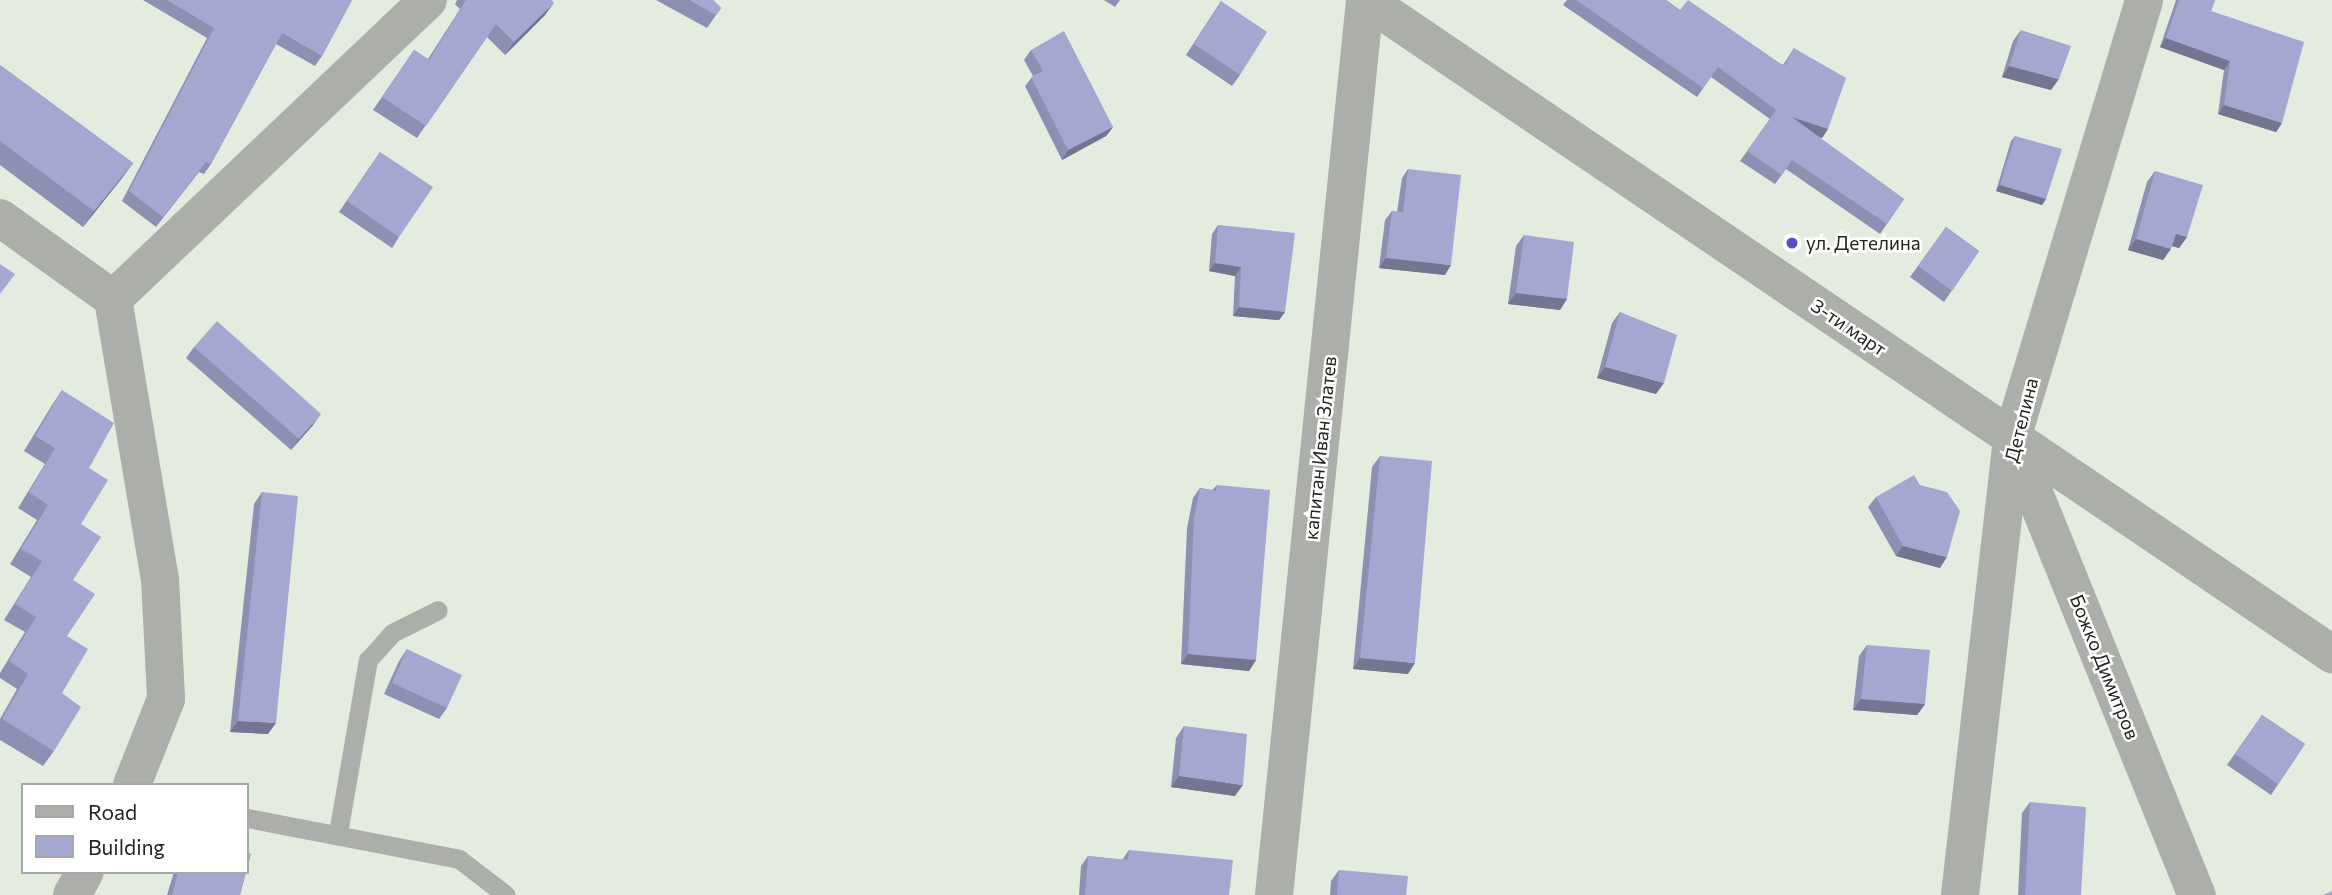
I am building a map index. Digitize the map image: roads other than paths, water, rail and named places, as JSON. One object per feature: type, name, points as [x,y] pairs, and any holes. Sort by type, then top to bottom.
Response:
[{"type":"street","points":[[113,299],[428,0]]},
{"type":"street","name":"3-ти март","points":[[1366,0],[2332,654]]},
{"type":"street","name":"капитан Иван Златев","points":[[1274,895],[1366,0]]},
{"type":"street","name":"Детелина","points":[[1961,895],[2012,438],[2144,0]]},
{"type":"street","points":[[0,218],[113,299],[160,579],[166,699],[133,783]]},
{"type":"street","name":"Божко Димитров","points":[[2012,438],[2197,895]]},
{"type":"street","points":[[72,895],[84,874]]},
{"type":"lane","points":[[338,833],[368,660],[392,633],[438,610]]},
{"type":"lane","points":[[248,818],[338,833],[459,859],[506,895]]},
{"type":"place","name":"ул. Детелина","points":[[1792,243]]}]
